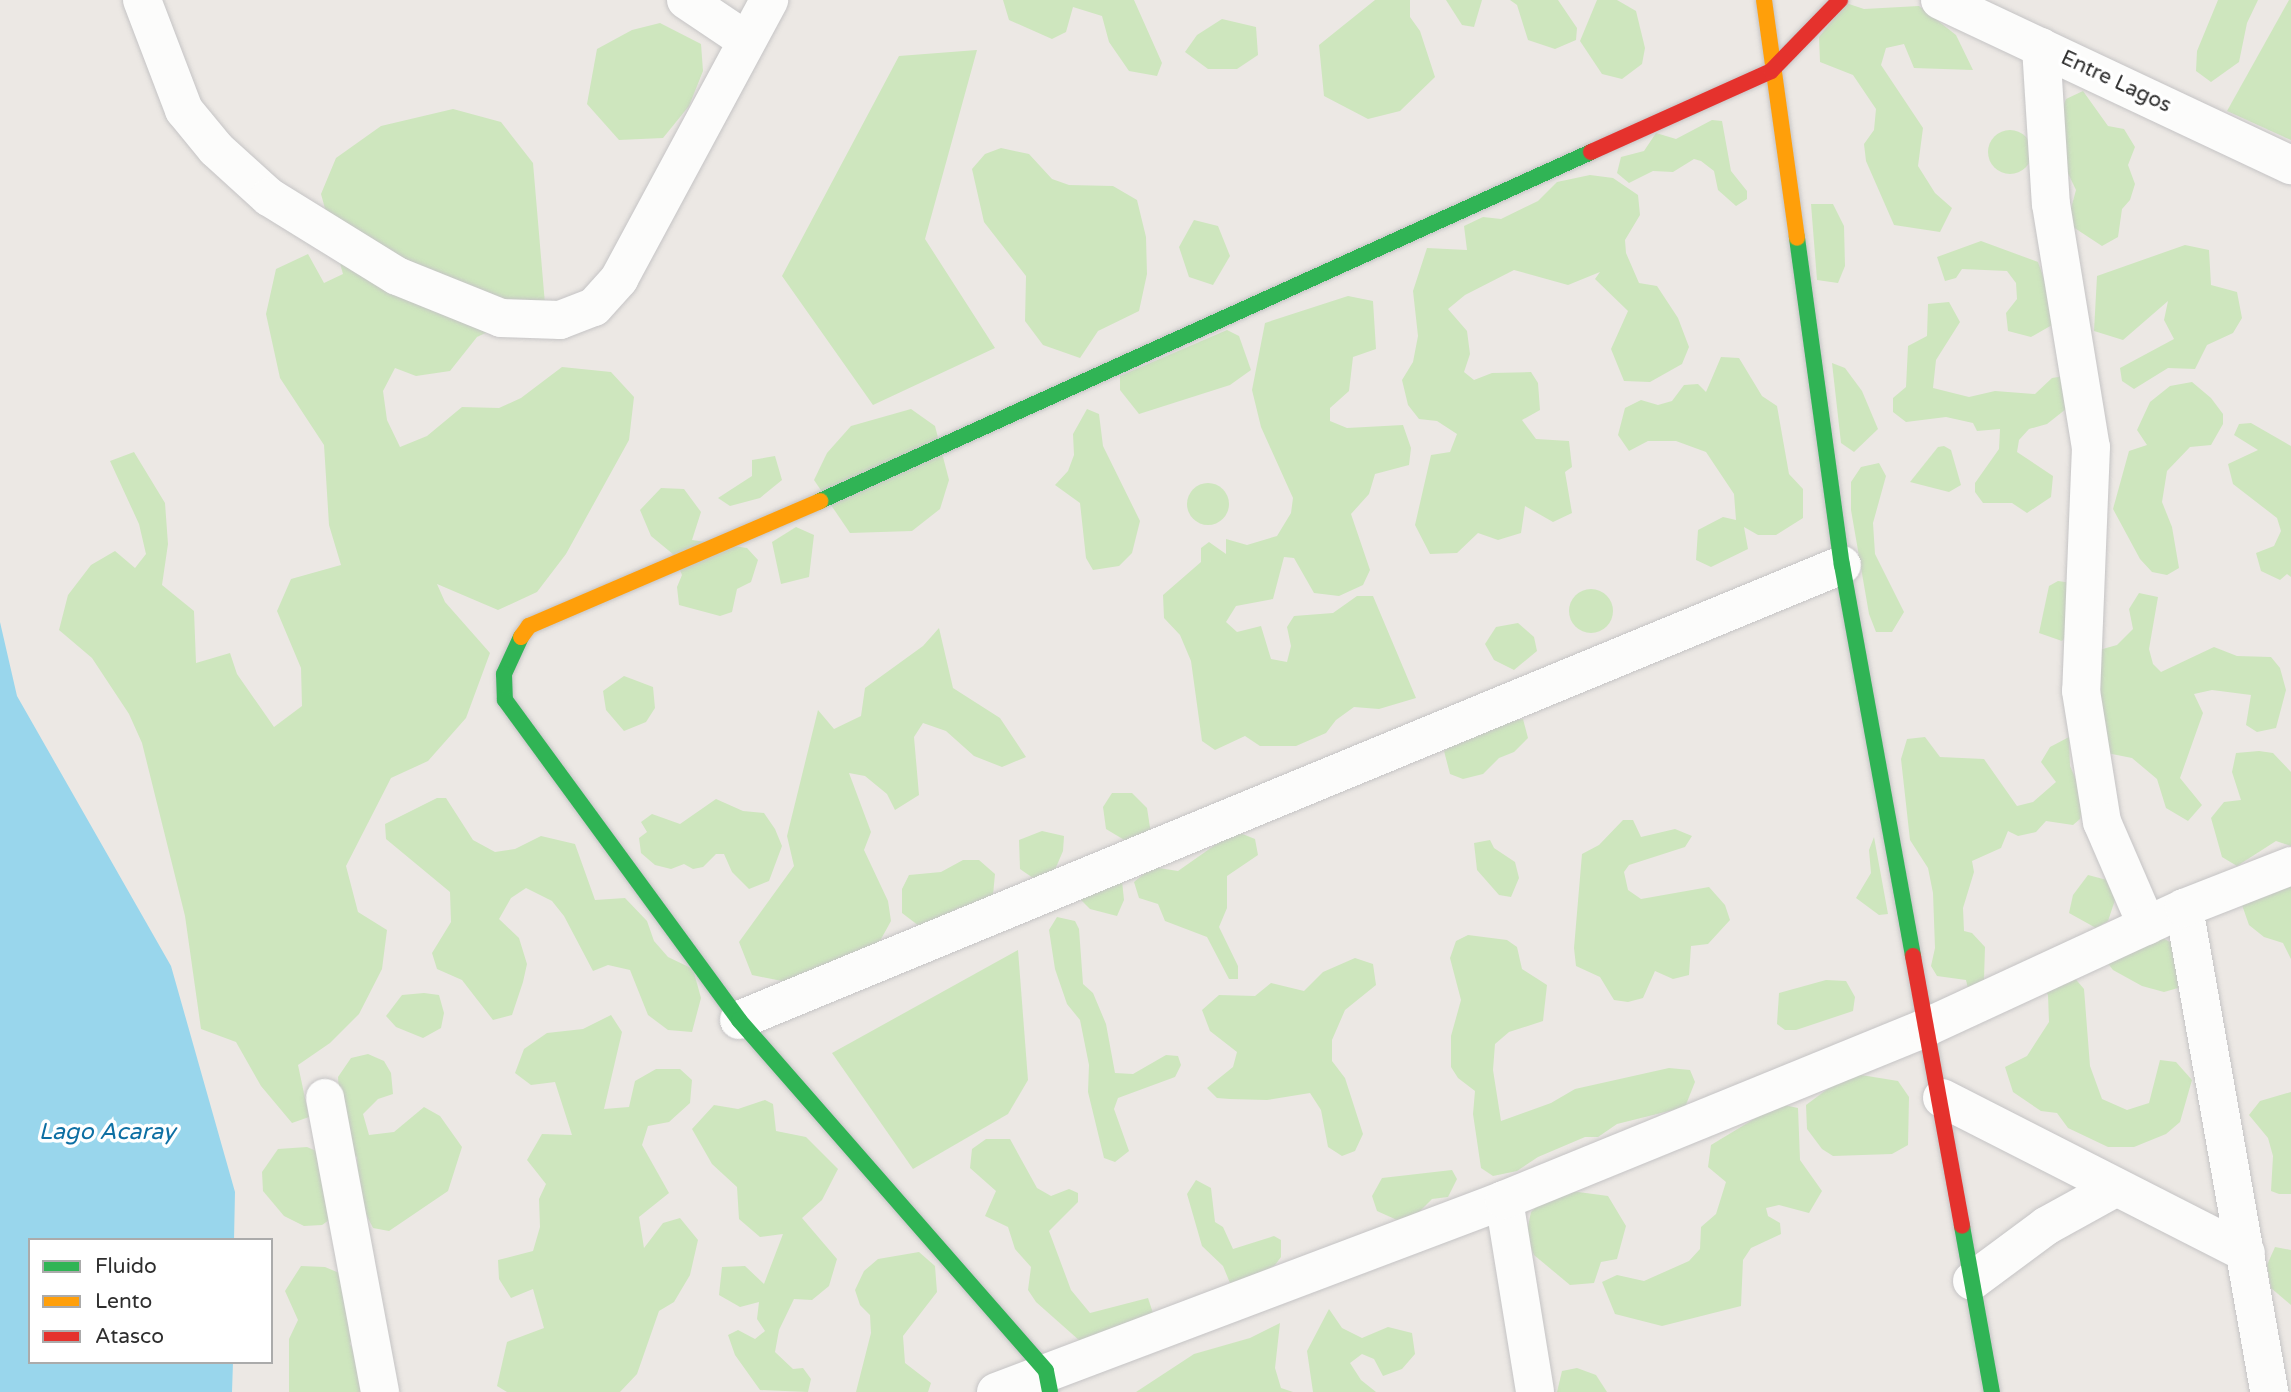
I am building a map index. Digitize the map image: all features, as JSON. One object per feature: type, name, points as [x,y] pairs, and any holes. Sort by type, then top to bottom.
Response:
[{"type":"street","points":[[142,0],[184,110],[216,149],[268,197],[397,276],[501,318],[560,320],[594,307],[619,279],[744,39],[769,0]]},
{"type":"street","points":[[686,0],[744,39]]},
{"type":"street","points":[[1764,0],[1771,71],[1842,565],[1941,1098],[1992,1392]]},
{"type":"street","points":[[1048,1381],[739,1020],[505,700],[504,674],[513,646],[529,626],[794,513],[1771,71],[1840,0]]},
{"type":"street","name":"Entre Lagos","points":[[1940,0],[2291,165]]},
{"type":"street","points":[[2041,47],[2051,204],[2091,447],[2081,691],[2102,822],[2147,926]]},
{"type":"street","points":[[739,1020],[1842,565]]},
{"type":"street","points":[[996,1392],[1048,1381],[1504,1200],[1927,1027],[2184,908],[2291,866]]},
{"type":"street","points":[[2184,908],[2269,1392]]},
{"type":"street","points":[[324,1098],[380,1392]]},
{"type":"street","points":[[1941,1098],[2246,1253]]},
{"type":"street","points":[[1972,1281],[2046,1226],[2115,1188]]},
{"type":"street","points":[[1504,1200],[1535,1392]]},
{"type":"green space","points":[[1003,0],[1134,0],[1162,63],[1157,76],[1129,71],[1109,42],[1102,16],[1073,7],[1066,32],[1052,39],[1009,20]]},
{"type":"green space","points":[[1375,0],[1410,0],[1410,17],[1420,31],[1435,77],[1400,111],[1368,119],[1324,96],[1319,45]]},
{"type":"green space","points":[[1446,0],[1482,0],[1474,27],[1462,25]]},
{"type":"green space","points":[[1510,0],[1558,0],[1577,28],[1576,40],[1555,49],[1528,40],[1517,5]]},
{"type":"green space","points":[[1597,0],[1617,0],[1636,11],[1645,48],[1642,64],[1622,79],[1602,74],[1580,41]]},
{"type":"green space","points":[[2218,0],[2258,0],[2247,23],[2239,62],[2211,82],[2196,71],[2197,51]]},
{"type":"green space","points":[[2291,0],[2291,140],[2227,111]]},
{"type":"green space","points":[[1846,3],[1864,9],[1919,6],[1956,35],[1973,70],[1914,68],[1904,44],[1886,48],[1881,65],[1923,128],[1918,166],[1935,193],[1952,208],[1940,232],[1894,225],[1866,161],[1864,144],[1874,130],[1876,109],[1853,75],[1820,62],[1819,37]]},
{"type":"green space","points":[[1222,19],[1256,27],[1258,55],[1237,69],[1208,69],[1185,52],[1197,35]]},
{"type":"green space","points":[[660,23],[701,44],[703,71],[689,106],[663,138],[619,140],[587,104],[597,49],[632,30]]},
{"type":"green space","points":[[977,50],[925,239],[995,348],[873,405],[782,276],[899,56]]},
{"type":"green space","points":[[2083,91],[2108,126],[2124,129],[2135,147],[2128,165],[2135,184],[2130,200],[2122,209],[2118,237],[2102,246],[2067,223],[2076,190],[2063,163],[2059,118],[2066,99]]},
{"type":"green space","points":[[453,109],[501,122],[533,163],[545,304],[477,337],[450,371],[416,376],[395,368],[383,391],[387,420],[400,447],[427,436],[462,407],[499,408],[521,398],[562,367],[611,372],[634,397],[629,440],[566,554],[537,592],[498,610],[437,584],[445,602],[490,653],[466,718],[428,761],[391,778],[346,866],[358,912],[387,930],[382,969],[359,1014],[330,1043],[298,1065],[309,1117],[292,1123],[261,1086],[236,1042],[201,1029],[185,916],[142,743],[129,714],[92,658],[59,630],[68,595],[91,565],[115,551],[135,568],[146,554],[139,524],[110,461],[134,452],[165,503],[168,544],[162,585],[194,611],[196,663],[230,653],[237,674],[274,727],[302,706],[301,668],[277,611],[291,579],[341,565],[329,525],[324,445],[280,378],[266,314],[276,269],[308,254],[324,283],[343,274],[321,194],[336,158],[381,126]]},
{"type":"green space","points":[[1712,120],[1722,121],[1731,171],[1747,191],[1747,199],[1736,206],[1718,190],[1714,171],[1694,159],[1673,172],[1653,171],[1629,183],[1617,173],[1621,157],[1644,151],[1656,133],[1676,139]]},
{"type":"green space","points":[[2010,130],[2019,131],[2026,136],[2031,143],[2031,161],[2026,168],[2019,173],[2010,174],[2001,173],[1994,168],[1989,161],[1988,152],[1989,143],[1994,136],[2001,131]]},
{"type":"green space","points":[[1001,148],[1029,154],[1052,179],[1069,185],[1113,186],[1137,200],[1146,237],[1147,274],[1139,311],[1098,331],[1080,358],[1043,345],[1025,321],[1026,276],[984,222],[972,169],[985,154]]},
{"type":"green space","points":[[1590,175],[1613,178],[1638,195],[1640,215],[1625,240],[1626,253],[1639,283],[1657,286],[1678,318],[1689,347],[1682,364],[1650,382],[1624,381],[1611,349],[1628,311],[1595,279],[1600,272],[1568,285],[1514,270],[1465,295],[1448,309],[1467,331],[1470,354],[1464,372],[1474,380],[1492,373],[1531,372],[1538,383],[1540,410],[1522,420],[1536,439],[1569,441],[1572,467],[1565,472],[1572,513],[1553,522],[1525,506],[1521,533],[1498,540],[1478,533],[1457,553],[1430,554],[1415,525],[1431,455],[1450,452],[1457,434],[1437,421],[1419,419],[1408,405],[1402,380],[1413,362],[1418,336],[1413,291],[1427,248],[1467,250],[1464,226],[1483,217],[1501,219],[1538,201],[1557,182]]},
{"type":"green space","points":[[1811,204],[1833,204],[1844,226],[1845,266],[1838,283],[1817,280]]},
{"type":"green space","points":[[1194,220],[1218,226],[1230,256],[1213,285],[1189,277],[1179,247]]},
{"type":"green space","points":[[1981,241],[2038,262],[2059,321],[2031,337],[2008,331],[2006,313],[2017,299],[2016,283],[2007,271],[1962,269],[1956,278],[1945,281],[1937,257]]},
{"type":"green space","points":[[2185,245],[2209,250],[2211,285],[2237,292],[2242,318],[2233,333],[2207,345],[2195,369],[2168,368],[2134,389],[2122,381],[2120,368],[2174,339],[2164,320],[2168,301],[2123,340],[2094,331],[2097,276]]},
{"type":"green space","points":[[1348,296],[1373,301],[1376,349],[1353,357],[1349,391],[1330,408],[1330,421],[1347,428],[1403,425],[1411,448],[1409,465],[1375,474],[1369,494],[1351,514],[1370,570],[1363,585],[1339,596],[1314,593],[1294,558],[1284,557],[1273,599],[1236,606],[1226,622],[1237,632],[1261,626],[1271,659],[1287,662],[1291,646],[1287,627],[1294,616],[1333,613],[1357,596],[1373,596],[1416,698],[1379,709],[1354,707],[1336,720],[1326,733],[1296,746],[1260,746],[1245,736],[1215,750],[1202,741],[1191,661],[1180,635],[1164,618],[1163,595],[1201,562],[1201,548],[1209,542],[1226,554],[1226,539],[1247,545],[1277,536],[1291,513],[1293,498],[1261,427],[1252,390],[1265,323]]},
{"type":"green space","points":[[1949,302],[1960,322],[1936,360],[1933,388],[1969,397],[1995,391],[2035,394],[2052,378],[2065,376],[2066,409],[2047,424],[2029,429],[2019,440],[2017,452],[2053,476],[2051,497],[2027,513],[2012,503],[1983,503],[1975,492],[1975,483],[1999,449],[2000,429],[1977,431],[1973,423],[1946,417],[1906,422],[1893,412],[1893,398],[1906,387],[1908,346],[1927,336],[1928,304]]},
{"type":"green space","points":[[1227,330],[1239,336],[1251,370],[1230,385],[1139,414],[1120,390],[1120,376]]},
{"type":"green space","points":[[1721,357],[1739,358],[1762,396],[1777,406],[1789,474],[1803,489],[1803,518],[1776,535],[1758,535],[1744,527],[1748,549],[1711,567],[1696,560],[1698,530],[1723,517],[1736,520],[1734,494],[1706,452],[1676,441],[1648,441],[1629,451],[1618,435],[1625,408],[1641,400],[1658,405],[1672,401],[1684,385],[1698,384],[1706,392]]},
{"type":"green space","points":[[1832,363],[1845,368],[1862,391],[1878,429],[1854,452],[1841,443]]},
{"type":"green space","points":[[2192,382],[2211,398],[2223,414],[2223,424],[2211,445],[2190,447],[2167,471],[2162,502],[2172,527],[2179,568],[2167,575],[2152,572],[2140,559],[2113,509],[2129,451],[2147,445],[2137,430],[2150,402],[2170,386]]},
{"type":"green space","points":[[911,409],[935,426],[949,480],[940,509],[912,531],[850,533],[814,480],[827,453],[851,426]]},
{"type":"green space","points":[[1087,409],[1099,414],[1103,446],[1140,521],[1132,553],[1119,566],[1093,570],[1086,558],[1080,503],[1055,485],[1068,471],[1074,455],[1073,434]]},
{"type":"green space","points":[[2251,423],[2291,446],[2291,577],[2287,574],[2280,580],[2261,571],[2256,553],[2274,546],[2281,531],[2277,518],[2233,484],[2228,464],[2258,450],[2234,435],[2239,424]]},
{"type":"green space","points":[[1944,446],[1951,450],[1961,485],[1949,492],[1910,482],[1938,447]]},
{"type":"green space","points":[[775,456],[782,480],[760,498],[730,506],[718,498],[752,476],[752,460]]},
{"type":"green space","points":[[1879,463],[1886,476],[1873,523],[1875,554],[1904,612],[1892,632],[1876,632],[1869,614],[1851,510],[1851,482],[1861,467]]},
{"type":"green space","points":[[1208,483],[1223,489],[1229,504],[1223,519],[1208,525],[1193,519],[1187,504],[1193,489]]},
{"type":"green space","points":[[661,488],[684,489],[701,512],[692,540],[747,548],[758,560],[751,582],[737,589],[732,612],[720,616],[679,605],[677,587],[682,575],[674,555],[651,536],[640,510]]},
{"type":"green space","points":[[796,527],[814,535],[809,577],[781,584],[772,542]]},
{"type":"green space","points":[[2058,581],[2072,583],[2073,627],[2062,641],[2039,633],[2049,586]]},
{"type":"green space","points":[[1591,589],[1607,595],[1613,611],[1607,627],[1591,633],[1575,627],[1569,611],[1575,595]]},
{"type":"green space","points":[[2139,593],[2158,597],[2149,649],[2153,664],[2161,672],[2214,647],[2237,656],[2271,657],[2280,668],[2286,690],[2276,728],[2257,732],[2246,725],[2251,695],[2212,690],[2194,694],[2203,713],[2180,778],[2202,805],[2188,821],[2166,808],[2157,779],[2132,758],[2107,753],[2092,652],[2117,645],[2133,629],[2129,609]]},
{"type":"green space","points":[[1518,623],[1534,637],[1537,651],[1514,670],[1494,660],[1485,644],[1496,627]]},
{"type":"green space","points":[[939,628],[953,688],[1000,718],[1026,757],[1002,767],[974,756],[946,731],[923,723],[914,737],[919,795],[895,810],[887,794],[865,776],[849,773],[871,832],[864,850],[888,901],[891,921],[875,950],[792,983],[752,975],[739,942],[794,866],[787,836],[818,710],[834,729],[861,716],[865,688],[923,646]]},
{"type":"green space","points":[[624,676],[653,687],[655,708],[646,722],[624,731],[606,710],[603,691]]},
{"type":"green space","points":[[1523,719],[1528,738],[1514,752],[1499,758],[1483,774],[1463,779],[1450,774],[1444,751],[1473,730]]},
{"type":"green space","points":[[1925,737],[1940,757],[1984,759],[2017,806],[2033,802],[2056,782],[2041,762],[2050,747],[2069,737],[2070,766],[2084,798],[2080,819],[2073,825],[2046,821],[2036,832],[2018,836],[2008,831],[2001,848],[1972,861],[1974,872],[1963,908],[1964,931],[1972,933],[1985,947],[1984,979],[1989,992],[1969,993],[1966,980],[1937,976],[1931,966],[1935,948],[1933,893],[1928,868],[1910,840],[1901,759],[1907,739]]},
{"type":"green space","points":[[2236,753],[2273,753],[2291,772],[2291,846],[2276,841],[2237,866],[2222,857],[2211,818],[2224,802],[2241,800],[2232,772]]},
{"type":"green space","points":[[1112,793],[1132,793],[1147,808],[1151,834],[1131,844],[1106,829],[1103,807]]},
{"type":"green space","points":[[437,798],[446,798],[473,840],[495,852],[515,849],[541,836],[575,844],[595,900],[625,898],[647,921],[654,941],[668,957],[693,969],[701,998],[692,1032],[668,1030],[648,1015],[630,970],[608,965],[593,971],[564,916],[552,901],[526,888],[511,898],[499,919],[519,938],[527,964],[512,1015],[493,1020],[462,980],[437,969],[432,953],[451,922],[450,892],[386,839],[385,824]]},
{"type":"green space","points":[[716,799],[743,811],[764,813],[775,829],[782,846],[769,881],[749,889],[732,872],[724,854],[716,854],[703,867],[693,869],[684,864],[671,869],[655,865],[641,853],[639,838],[647,832],[641,822],[652,814],[680,824]]},
{"type":"green space","points":[[1623,820],[1633,820],[1641,837],[1675,829],[1692,836],[1685,847],[1629,865],[1624,872],[1628,890],[1641,899],[1709,887],[1725,905],[1730,920],[1708,944],[1691,946],[1689,975],[1673,979],[1655,971],[1643,998],[1628,1002],[1614,1000],[1600,977],[1576,966],[1574,948],[1582,854],[1599,845]]},
{"type":"green space","points":[[1042,831],[1064,836],[1063,851],[1054,872],[1033,878],[1020,869],[1019,840]]},
{"type":"green space","points":[[1235,831],[1255,839],[1258,855],[1227,876],[1227,908],[1219,927],[1238,966],[1238,979],[1229,979],[1207,937],[1165,921],[1158,904],[1139,898],[1134,882],[1152,867],[1178,871]]},
{"type":"green space","points":[[1874,837],[1888,914],[1879,915],[1856,898],[1871,873],[1869,850]]},
{"type":"green space","points":[[1490,840],[1494,848],[1515,862],[1519,878],[1511,897],[1499,895],[1477,870],[1474,843]]},
{"type":"green space","points":[[963,860],[979,860],[995,874],[993,895],[977,911],[958,908],[923,929],[902,913],[902,889],[909,875],[941,872]]},
{"type":"green space","points":[[2088,875],[2107,880],[2117,894],[2108,921],[2096,928],[2069,913],[2073,895]]},
{"type":"green space","points":[[1122,881],[1124,900],[1117,916],[1090,909],[1081,900],[1082,885]]},
{"type":"green space","points":[[2291,883],[2291,959],[2283,943],[2264,937],[2249,925],[2242,905]]},
{"type":"green space","points":[[1057,917],[1075,921],[1079,929],[1083,984],[1093,993],[1106,1024],[1115,1073],[1133,1074],[1166,1055],[1178,1056],[1181,1065],[1175,1077],[1118,1098],[1114,1109],[1129,1151],[1115,1162],[1104,1158],[1088,1092],[1089,1065],[1080,1020],[1067,1004],[1055,969],[1049,930]]},
{"type":"green space","points":[[2155,934],[2183,949],[2178,988],[2164,992],[2142,986],[2113,970],[2097,949]]},
{"type":"green space","points":[[1468,935],[1507,940],[1517,947],[1522,969],[1547,985],[1543,1021],[1509,1032],[1495,1044],[1493,1070],[1501,1121],[1551,1103],[1575,1089],[1669,1068],[1690,1070],[1695,1082],[1685,1107],[1617,1124],[1598,1137],[1585,1137],[1538,1157],[1517,1171],[1493,1176],[1481,1168],[1473,1114],[1475,1091],[1458,1078],[1451,1067],[1451,1036],[1461,1000],[1450,958],[1456,941]]},
{"type":"green space","points":[[1018,950],[1028,1080],[1008,1114],[913,1169],[832,1053]]},
{"type":"green space","points":[[1355,958],[1373,964],[1376,985],[1345,1010],[1332,1040],[1332,1061],[1345,1078],[1363,1134],[1355,1151],[1342,1156],[1328,1147],[1321,1110],[1310,1093],[1267,1100],[1230,1099],[1217,1098],[1207,1088],[1233,1067],[1237,1052],[1210,1031],[1202,1010],[1219,995],[1255,996],[1271,983],[1304,991],[1323,972]]},
{"type":"green space","points":[[2067,969],[2084,989],[2090,1066],[2102,1099],[2127,1110],[2149,1103],[2160,1060],[2176,1062],[2192,1080],[2180,1122],[2166,1134],[2134,1147],[2108,1147],[2068,1128],[2057,1113],[2041,1111],[2013,1092],[2005,1067],[2027,1056],[2049,1022],[2048,995],[2038,978]]},
{"type":"green space","points":[[1826,980],[1846,981],[1855,997],[1853,1011],[1796,1030],[1785,1030],[1777,1024],[1779,993]]},
{"type":"green space","points":[[402,995],[439,995],[444,1013],[441,1028],[423,1038],[396,1027],[386,1016]]},
{"type":"green space","points":[[611,1015],[622,1032],[604,1109],[629,1107],[635,1081],[656,1069],[680,1069],[692,1080],[690,1103],[669,1122],[648,1126],[642,1145],[669,1193],[639,1217],[644,1248],[663,1223],[680,1218],[698,1240],[690,1275],[674,1302],[659,1311],[637,1374],[620,1392],[507,1392],[497,1386],[507,1342],[544,1328],[533,1289],[511,1298],[499,1279],[498,1260],[533,1251],[540,1227],[539,1199],[546,1184],[527,1160],[542,1134],[572,1135],[555,1082],[531,1085],[515,1073],[524,1049],[547,1033],[583,1029]]},
{"type":"green space","points":[[368,1054],[384,1061],[391,1073],[393,1094],[378,1099],[363,1114],[369,1135],[394,1132],[424,1107],[440,1116],[462,1147],[448,1191],[389,1231],[373,1228],[359,1200],[357,1157],[347,1153],[339,1095],[338,1077],[351,1058]]},
{"type":"green space","points":[[1849,1073],[1898,1081],[1909,1097],[1908,1145],[1892,1154],[1833,1156],[1822,1149],[1807,1129],[1806,1105]]},
{"type":"green space","points":[[2291,1092],[2291,1194],[2279,1194],[2271,1191],[2273,1156],[2268,1138],[2249,1115],[2260,1101]]},
{"type":"green space","points":[[765,1100],[773,1104],[776,1131],[806,1137],[838,1169],[822,1200],[802,1218],[837,1259],[829,1286],[812,1300],[794,1299],[779,1330],[775,1352],[793,1369],[803,1368],[811,1379],[808,1392],[760,1390],[735,1355],[728,1335],[738,1330],[755,1339],[765,1331],[757,1319],[759,1302],[740,1307],[719,1295],[722,1267],[745,1266],[764,1284],[783,1234],[760,1237],[739,1219],[737,1187],[712,1164],[692,1129],[714,1105],[738,1109]]},
{"type":"green space","points":[[1779,1104],[1798,1108],[1800,1160],[1822,1191],[1809,1213],[1779,1205],[1766,1208],[1768,1216],[1780,1223],[1781,1234],[1751,1248],[1743,1260],[1741,1306],[1662,1326],[1615,1314],[1602,1282],[1617,1275],[1644,1281],[1689,1261],[1700,1249],[1701,1227],[1716,1214],[1726,1182],[1708,1167],[1711,1145]]},
{"type":"green space","points":[[986,1139],[1010,1139],[1037,1188],[1051,1196],[1069,1189],[1078,1193],[1078,1202],[1049,1231],[1071,1290],[1090,1313],[1148,1298],[1153,1313],[1080,1341],[1036,1302],[1028,1290],[1031,1267],[1015,1249],[1008,1227],[985,1216],[996,1191],[970,1168],[972,1149]]},
{"type":"green space","points":[[307,1147],[344,1163],[335,1216],[322,1225],[304,1226],[284,1216],[263,1191],[262,1172],[278,1149]]},
{"type":"green space","points":[[1452,1170],[1457,1179],[1448,1197],[1432,1199],[1418,1213],[1397,1220],[1377,1211],[1372,1196],[1382,1178]]},
{"type":"green space","points":[[1196,1180],[1211,1188],[1215,1222],[1223,1227],[1233,1249],[1274,1236],[1281,1240],[1281,1257],[1275,1265],[1251,1281],[1230,1283],[1223,1266],[1202,1246],[1187,1194]]},
{"type":"green space","points":[[1571,1191],[1608,1196],[1626,1226],[1617,1259],[1601,1262],[1594,1283],[1570,1285],[1534,1255],[1526,1236],[1531,1212],[1545,1198]]},
{"type":"green space","points":[[2275,1247],[2291,1250],[2291,1305],[2271,1288],[2267,1265]]},
{"type":"green space","points":[[919,1252],[935,1266],[937,1292],[903,1336],[905,1363],[931,1383],[928,1392],[856,1392],[871,1333],[870,1315],[860,1305],[855,1290],[864,1271],[878,1259]]},
{"type":"green space","points":[[301,1266],[325,1267],[344,1275],[356,1324],[350,1344],[370,1382],[368,1392],[289,1392],[289,1339],[298,1320],[285,1291]]},
{"type":"green space","points":[[1329,1309],[1342,1328],[1362,1338],[1388,1327],[1412,1333],[1415,1354],[1402,1369],[1383,1376],[1374,1359],[1362,1354],[1350,1363],[1361,1380],[1376,1392],[1313,1392],[1307,1351]]},
{"type":"green space","points":[[1280,1323],[1275,1368],[1281,1388],[1293,1392],[1136,1392],[1194,1354],[1250,1338]]},
{"type":"green space","points":[[1577,1368],[1596,1375],[1607,1392],[1557,1392],[1562,1371]]},
{"type":"water","name":"Lago Acaray","points":[[0,622],[17,696],[171,966],[235,1192],[234,1238],[28,1238],[28,1364],[233,1364],[232,1392],[0,1392]]},
{"type":"traffic: fast","points":[[820,501],[1591,152]]},
{"type":"traffic: fast","points":[[1797,238],[1842,565],[1913,956]]},
{"type":"traffic: fast","points":[[521,637],[504,674],[505,700],[739,1020],[1046,1371],[1050,1392]]},
{"type":"traffic: fast","points":[[1962,1226],[1992,1392]]},
{"type":"traffic: slow","points":[[1764,0],[1797,238]]},
{"type":"traffic: slow","points":[[521,637],[529,626],[820,501]]},
{"type":"traffic: jam","points":[[1591,152],[1771,71],[1840,0]]},
{"type":"traffic: jam","points":[[1913,956],[1962,1226]]}]
